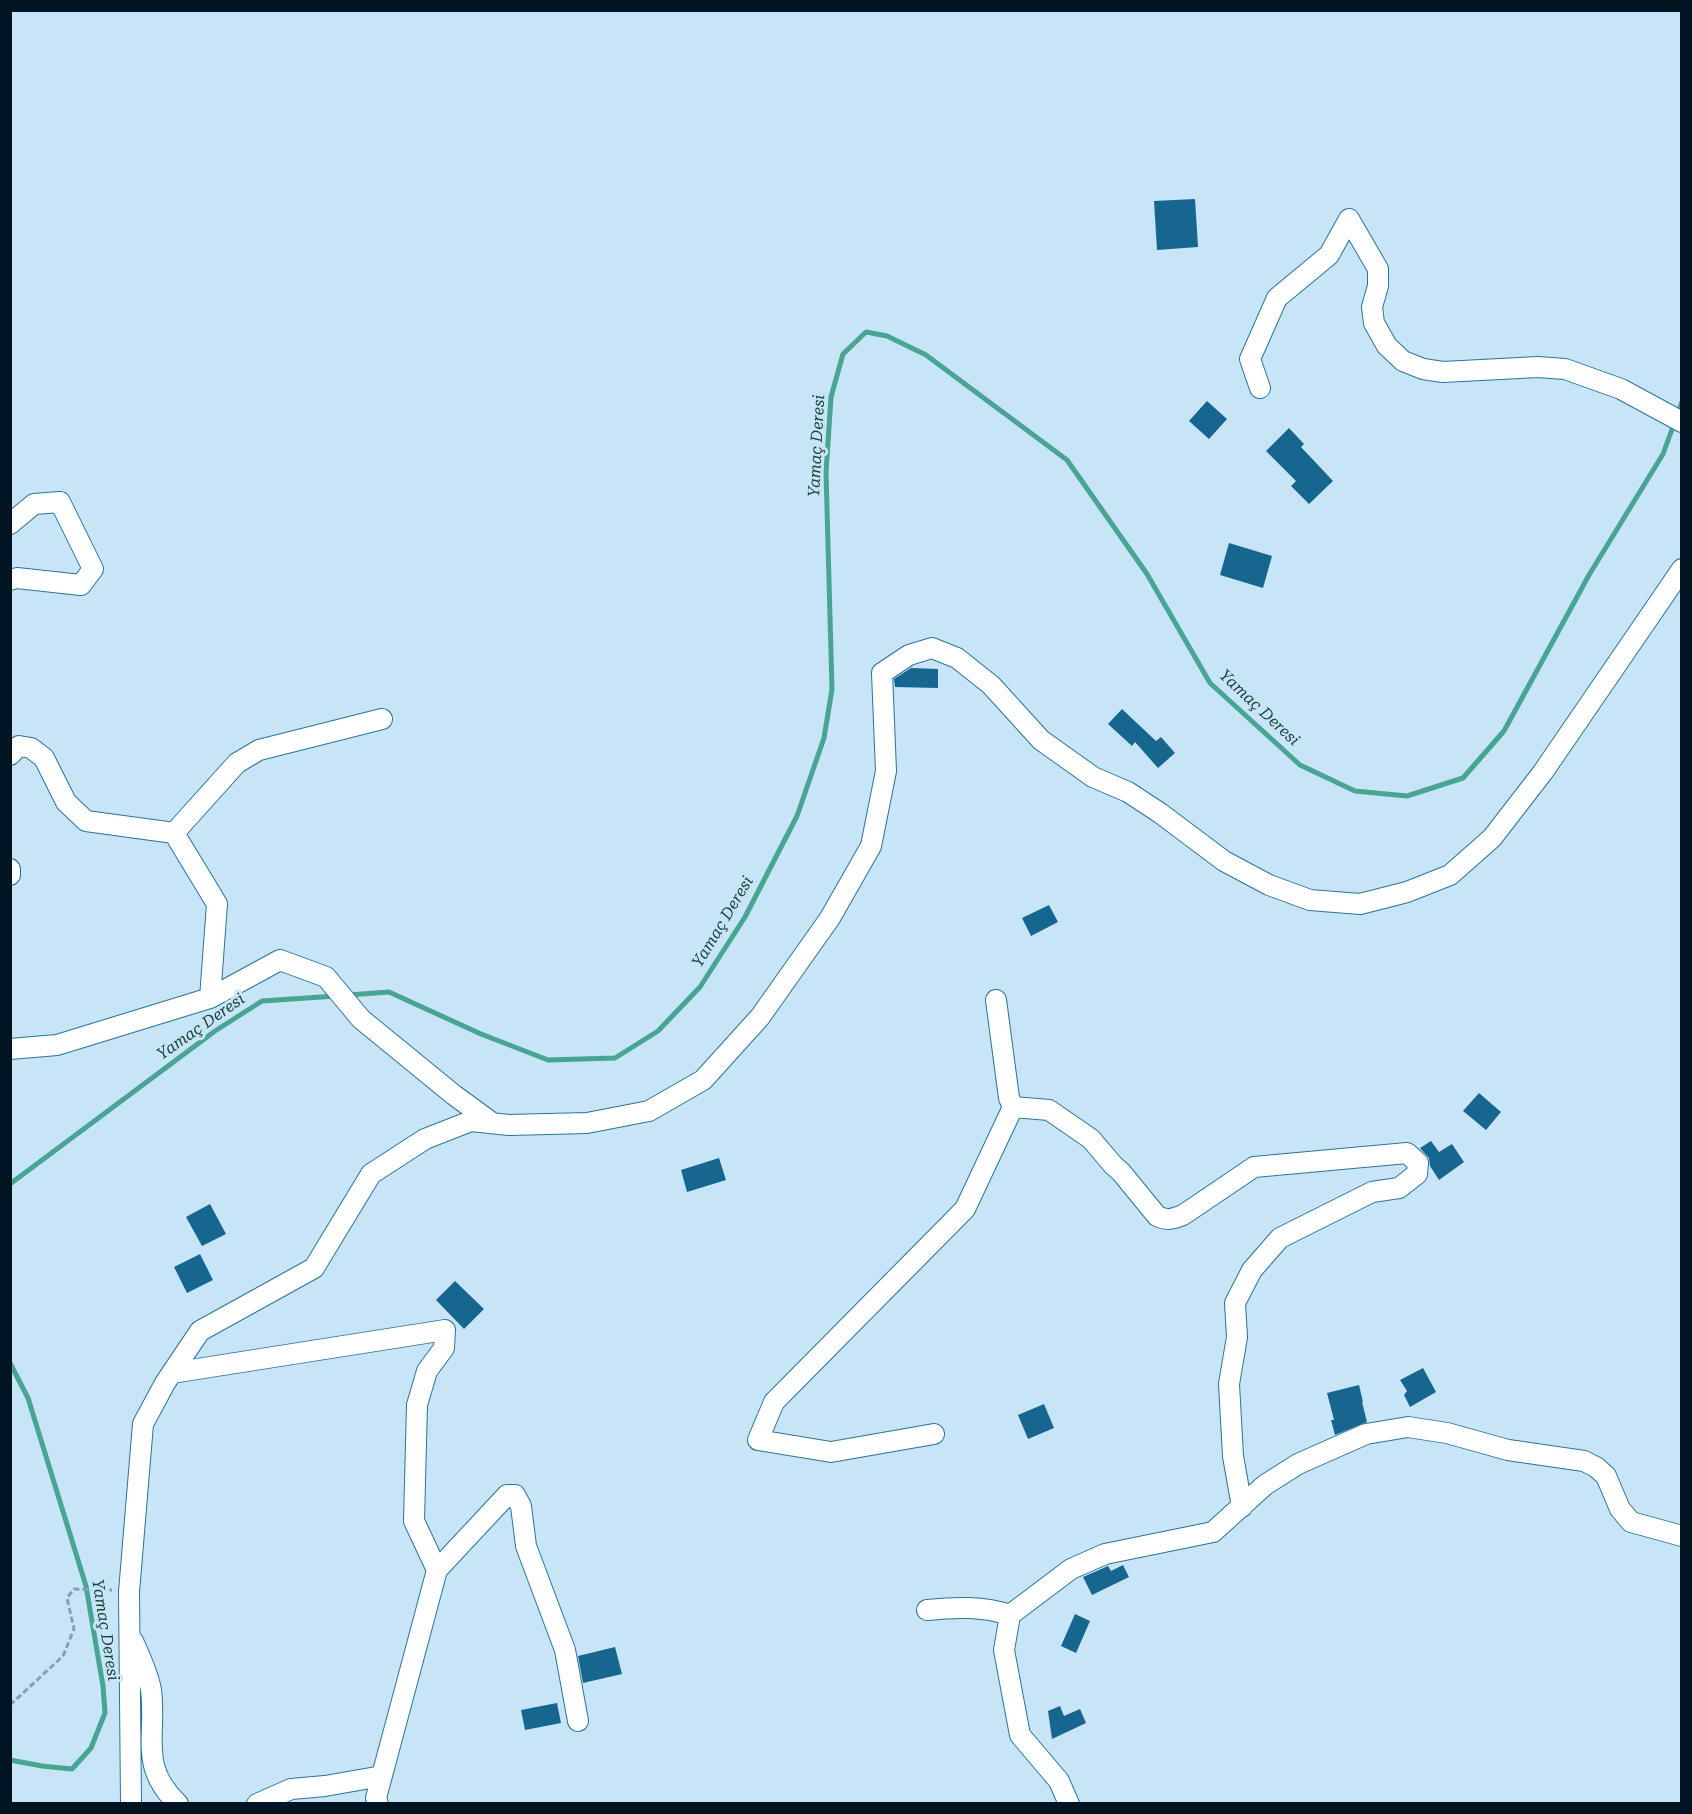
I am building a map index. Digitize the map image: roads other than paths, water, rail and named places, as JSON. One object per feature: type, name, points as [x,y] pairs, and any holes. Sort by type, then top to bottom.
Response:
[{"type":"street","points":[[1260,388],[1250,359],[1277,298],[1329,255],[1349,219],[1378,269],[1378,286],[1372,307],[1374,323],[1387,346],[1403,360],[1423,369],[1443,372],[1538,367],[1565,369],[1621,389],[1673,418]]},
{"type":"street","points":[[10,524],[34,504],[60,502],[93,569],[81,585],[17,578],[10,580]]},
{"type":"street","points":[[131,1803],[129,1592],[143,1424],[172,1373],[200,1331],[314,1268],[371,1174],[424,1139],[471,1121],[509,1125],[587,1124],[649,1111],[703,1080],[760,1017],[830,918],[871,846],[886,771],[882,673],[909,655],[932,648],[957,658],[991,685],[1041,740],[1093,777],[1128,792],[1160,813],[1224,861],[1269,885],[1310,900],[1360,904],[1407,892],[1450,875],[1492,838],[1543,772],[1682,569]]},
{"type":"street","points":[[174,832],[237,763],[259,750],[382,719]]},
{"type":"street","points":[[10,755],[20,746],[31,748],[44,758],[66,802],[86,821],[174,832]]},
{"type":"street","points":[[174,832],[217,904],[210,998]]},
{"type":"street","points":[[10,869],[10,874]]},
{"type":"street","points":[[10,1048],[57,1045],[210,998],[280,960],[326,977],[361,1019],[454,1095],[493,1123]]},
{"type":"street","points":[[934,1434],[831,1452],[758,1440],[774,1402],[965,1209],[1013,1107],[1009,1098],[996,1000]]},
{"type":"street","points":[[1013,1107],[1049,1110],[1091,1139],[1157,1216],[1164,1219],[1183,1215],[1254,1167],[1407,1153],[1418,1163],[1417,1174],[1399,1188],[1372,1192],[1280,1238],[1252,1270],[1235,1304],[1237,1337],[1229,1384],[1233,1456],[1242,1507]]},
{"type":"street","points":[[172,1373],[445,1330],[444,1348],[428,1371],[417,1405],[414,1521],[437,1570]]},
{"type":"street","points":[[1069,1803],[1059,1781],[1020,1735],[1004,1650],[1010,1615],[1071,1569],[1105,1554],[1213,1532],[1265,1485],[1298,1464],[1366,1434],[1407,1426],[1447,1433],[1508,1450],[1584,1461],[1596,1467],[1606,1476],[1620,1509],[1631,1522],[1682,1536]]},
{"type":"street","points":[[378,1803],[376,1798],[437,1570],[507,1495],[514,1495],[521,1506],[526,1546],[565,1650],[578,1720]]},
{"type":"street","points":[[927,1610],[960,1607],[997,1611],[1010,1615]]},
{"type":"street","points":[[129,1634],[144,1665],[151,1689],[152,1763],[165,1791],[177,1803]]},
{"type":"street","points":[[256,1803],[291,1789],[325,1786],[382,1776]]},
{"type":"waterway","name":"Yamaç Deresi","points":[[348,995],[389,992],[481,1034],[548,1060],[615,1058],[658,1031],[700,987],[745,917],[797,816],[824,738],[832,689],[826,472],[831,397],[843,354],[866,332],[887,336],[926,355],[1067,460],[1147,574],[1210,683],[1300,765],[1355,791],[1407,796],[1463,778],[1504,731],[1589,575],[1663,454],[1674,424]]},
{"type":"waterway","name":"Yamaç Deresi","points":[[1677,415],[1682,402]]},
{"type":"waterway","name":"Yamaç Deresi","points":[[10,1184],[215,1031],[262,1001],[336,996]]},
{"type":"waterway","name":"Yamaç Deresi","points":[[10,1363],[28,1398],[86,1586],[103,1686],[105,1713],[91,1748],[72,1769],[10,1760]]}]
